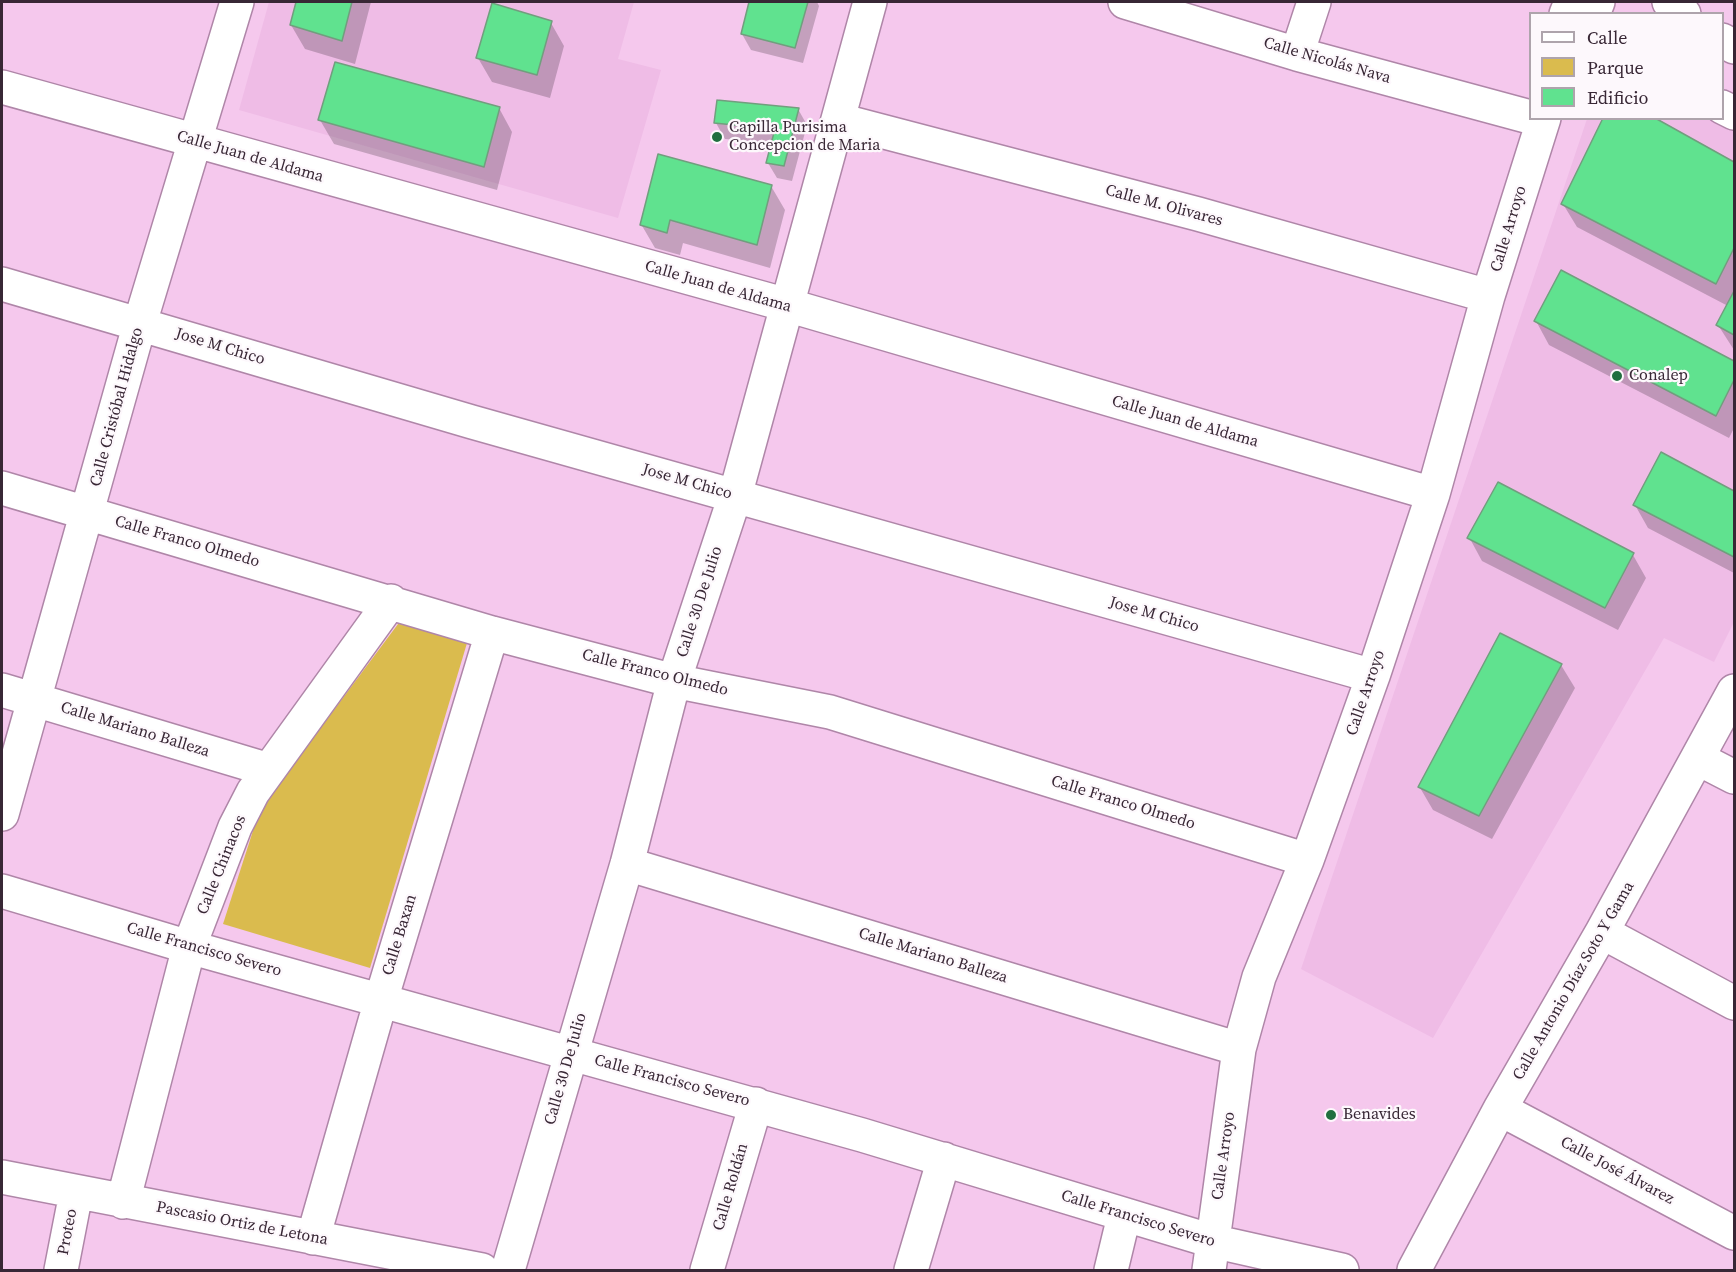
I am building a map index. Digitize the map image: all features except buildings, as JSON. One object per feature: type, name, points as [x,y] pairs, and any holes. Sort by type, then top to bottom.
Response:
[{"type":"street","name":"Calle Cristóbal Hidalgo","points":[[2,814],[140,324],[237,2]]},
{"type":"street","name":"Calle 30 De Julio","points":[[508,1270],[627,864],[674,681],[735,496],[870,2]]},
{"type":"street","name":"Calle Nicolás Nava","points":[[1125,2],[1297,54],[1529,117]]},
{"type":"street","points":[[1297,54],[1314,2]]},
{"type":"street","points":[[1669,2],[1682,12]]},
{"type":"street","name":"Calle Juan de Aldama","points":[[2,87],[787,306],[1432,494]]},
{"type":"street","name":"Calle M. Olivares","points":[[839,120],[1198,214],[1488,296]]},
{"type":"street","name":"Calle Arroyo","points":[[1210,1256],[1239,1049],[1259,977],[1307,860],[1373,676],[1432,494],[1538,120]]},
{"type":"street","name":"Jose M Chico","points":[[2,284],[472,422],[1373,676]]},
{"type":"street","name":"Calle Franco Olmedo","points":[[2,488],[492,633],[674,681],[830,712],[1307,860]]},
{"type":"street","name":"Calle Chinacos","points":[[123,1202],[189,947],[235,827],[253,792],[391,602]]},
{"type":"street","name":"Calle Baxan","points":[[313,1238],[381,1000],[492,633]]},
{"type":"street","name":"Calle Mariano Balleza","points":[[2,690],[269,770]]},
{"type":"street","name":"Calle Antonio Díaz Soto Y Gama","points":[[1414,1270],[1500,1109],[1602,933],[1699,759],[1734,691]]},
{"type":"street","points":[[1699,759],[1734,777]]},
{"type":"street","name":"Calle Mariano Balleza","points":[[627,864],[1239,1049]]},
{"type":"street","name":"Calle Francisco Severo","points":[[2,891],[189,947],[756,1104],[944,1159],[1124,1216],[1210,1256],[1342,1270]]},
{"type":"street","points":[[1602,933],[1734,1003]]},
{"type":"street","name":"Calle Roldán","points":[[707,1270],[756,1104]]},
{"type":"street","name":"Calle José Álvarez","points":[[1500,1109],[1734,1233]]},
{"type":"street","points":[[911,1270],[944,1159]]},
{"type":"street","name":"Pascasio Ortiz de Letona","points":[[2,1177],[482,1270]]},
{"type":"street","name":"Proteo","points":[[61,1270],[76,1193]]},
{"type":"street","points":[[1111,1270],[1124,1216]]},
{"type":"shaded area","points":[[269,2],[634,2],[618,59],[661,70],[618,218],[239,110]]},
{"type":"shaded area","name":"Conalep","points":[[1587,120],[1714,120],[1734,131],[1734,622],[1714,662],[1664,638],[1433,1038],[1301,969]]},
{"type":"green space","points":[[404,616],[470,633],[370,968],[223,924],[260,809]]},
{"type":"place","name":"Capilla Purisima Concepcion de Maria","points":[[717,137]]},
{"type":"place","name":"Conalep","points":[[1617,376]]},
{"type":"place","name":"Benavides","points":[[1331,1115]]}]
